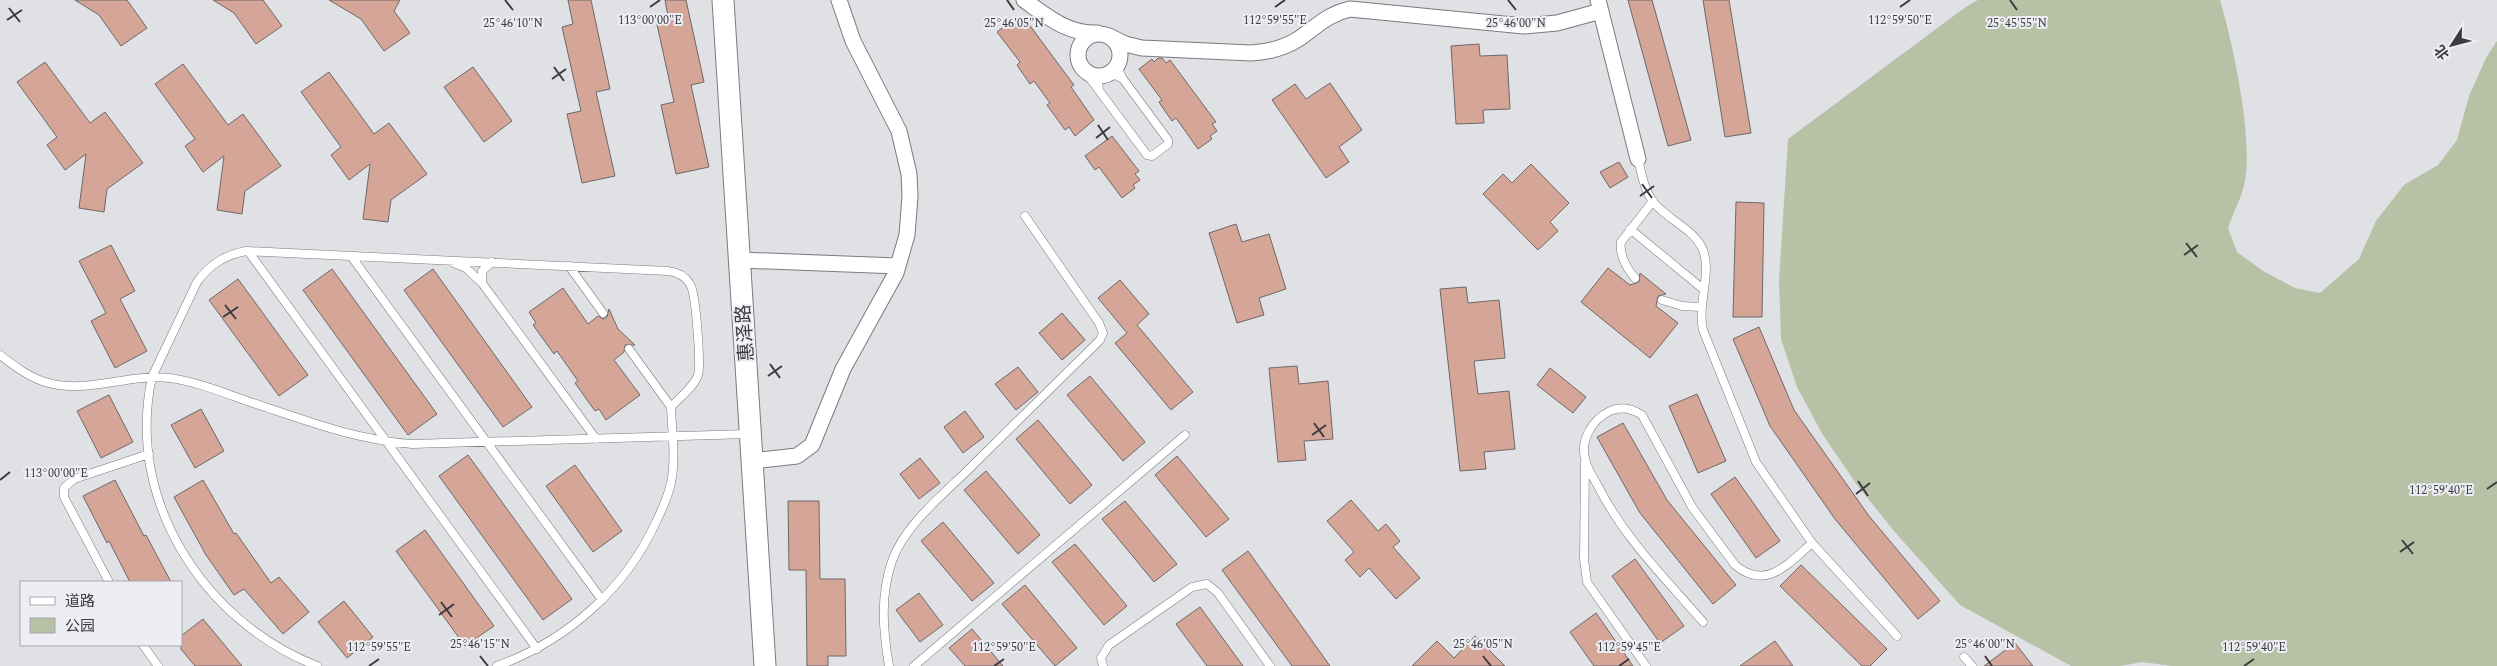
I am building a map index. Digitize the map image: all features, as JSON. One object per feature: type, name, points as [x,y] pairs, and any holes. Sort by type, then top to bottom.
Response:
[{"type":"street","name":"惠泽路","points":[[724,0],[765,666]]},
{"type":"street","points":[[752,461],[798,456],[812,445],[843,369],[888,290],[898,266],[907,235],[909,174],[905,152],[890,111],[853,41],[839,0]]},
{"type":"street","points":[[1024,0],[1061,26],[1081,32],[1105,34],[1126,44],[1142,48],[1264,52],[1298,40],[1323,19],[1350,8],[1524,26],[1562,22],[1600,6],[1638,159]]},
{"type":"street","points":[[1061,26],[1072,43],[1080,64],[1093,76],[1106,75],[1117,67],[1120,60],[1131,50],[1142,48]]},
{"type":"street","points":[[1080,64],[1079,48],[1082,41],[1088,36],[1105,34],[1119,46],[1120,60]]},
{"type":"street","points":[[740,260],[898,266]]},
{"type":"lane","points":[[1080,64],[1147,155],[1154,155],[1168,144],[1168,140],[1123,79],[1119,71],[1120,60]]},
{"type":"lane","points":[[1100,92],[1098,82],[1106,75],[1115,75],[1123,79]]},
{"type":"lane","points":[[1638,159],[1644,184],[1653,201],[1700,244],[1706,264],[1700,307],[1703,330],[1756,462],[1812,544],[1897,636]]},
{"type":"lane","points":[[1635,278],[1620,250],[1622,239],[1653,201]]},
{"type":"lane","points":[[889,666],[883,632],[882,610],[893,560],[904,537],[1100,340],[1103,333],[1099,323],[1025,216]]},
{"type":"lane","points":[[1630,229],[1703,289]]},
{"type":"lane","points":[[248,251],[537,649]]},
{"type":"lane","points":[[317,666],[276,647],[253,632],[214,597],[197,576],[178,546],[164,514],[154,480],[149,454],[146,411],[152,377],[197,282],[204,273],[223,258],[248,251],[668,271],[680,275],[690,284],[695,297],[698,375],[671,407]]},
{"type":"lane","points":[[351,256],[602,600]]},
{"type":"lane","points":[[445,260],[466,268],[482,282],[596,438]]},
{"type":"lane","points":[[482,282],[482,271],[492,262]]},
{"type":"lane","points":[[569,266],[603,313]]},
{"type":"lane","points":[[1662,300],[1682,306],[1700,307]]},
{"type":"lane","points":[[498,666],[537,649],[582,618],[602,600],[636,558],[662,510],[671,484],[674,458],[671,407],[629,349]]},
{"type":"lane","points":[[0,355],[28,375],[56,385],[81,387],[152,377],[169,378],[203,386],[340,432],[387,442],[412,444],[750,434]]},
{"type":"lane","points":[[1646,666],[1587,582],[1584,559],[1586,436],[1594,423],[1615,409],[1633,410],[1642,415],[1692,507],[1735,565],[1743,572],[1763,576],[1773,573],[1812,544]]},
{"type":"lane","points":[[914,666],[1186,434]]},
{"type":"lane","points":[[108,581],[64,497],[64,488],[74,480],[149,454]]},
{"type":"lane","points":[[1585,461],[1620,525],[1703,622]]},
{"type":"lane","points":[[1103,666],[1101,658],[1103,651],[1109,645],[1192,587],[1207,584],[1218,594],[1270,666]]},
{"type":"lane","points":[[144,646],[158,666]]},
{"type":"lane","points":[[1964,658],[1972,666]]},
{"type":"green space","points":[[1978,0],[2220,0],[2236,65],[2244,116],[2247,162],[2242,193],[2228,228],[2237,252],[2263,271],[2295,288],[2320,293],[2359,259],[2376,221],[2404,185],[2438,165],[2457,140],[2469,96],[2487,56],[2497,41],[2497,666],[2173,666],[2142,662],[2121,666],[2071,666],[1960,605],[1894,531],[1857,485],[1823,435],[1797,387],[1781,339],[1779,281],[1788,139],[1967,6]]},
{"type":"building","points":[[75,0],[127,0],[147,28],[121,46],[99,15]]},
{"type":"building","points":[[213,0],[263,0],[282,26],[256,44],[234,13]]},
{"type":"building","points":[[329,0],[400,0],[394,11],[410,33],[384,51],[361,19]]},
{"type":"building","points":[[568,0],[591,0],[610,89],[596,92],[615,176],[582,183],[567,114],[581,111],[562,27],[573,24]]},
{"type":"building","points":[[665,0],[686,0],[704,82],[691,85],[709,167],[676,174],[661,105],[674,102],[656,20],[668,17]]},
{"type":"building","points":[[1628,0],[1652,0],[1691,140],[1668,146]]},
{"type":"building","points":[[1703,0],[1729,0],[1751,133],[1725,137]]},
{"type":"building","points":[[1019,19],[1024,26],[1028,23],[1074,85],[1071,87],[1094,120],[1075,136],[1069,127],[1065,130],[1047,105],[1050,103],[1034,81],[1030,84],[1017,65],[1020,62],[997,32],[1010,22],[1012,25]]},
{"type":"building","points":[[1479,44],[1480,56],[1507,55],[1510,109],[1483,110],[1484,123],[1456,124],[1451,46]]},
{"type":"building","points":[[1158,58],[1162,58],[1166,63],[1170,60],[1216,122],[1212,124],[1217,131],[1210,136],[1212,139],[1198,149],[1176,118],[1172,121],[1159,102],[1162,100],[1139,69],[1152,59],[1154,62]]},
{"type":"building","points":[[45,62],[90,123],[105,112],[143,163],[107,189],[104,212],[79,208],[86,154],[65,170],[47,145],[57,137],[17,82]]},
{"type":"building","points":[[183,64],[228,125],[243,114],[281,166],[245,191],[242,214],[217,210],[224,156],[203,172],[185,146],[195,139],[155,84]]},
{"type":"building","points":[[473,67],[512,121],[484,142],[444,87]]},
{"type":"building","points":[[329,72],[374,134],[389,123],[427,174],[391,200],[388,222],[363,219],[370,164],[349,180],[331,155],[341,147],[301,92]]},
{"type":"building","points":[[1330,83],[1362,130],[1339,147],[1349,162],[1326,178],[1272,100],[1295,84],[1306,99]]},
{"type":"building","points":[[1112,136],[1139,171],[1135,174],[1140,180],[1133,185],[1135,188],[1122,198],[1099,167],[1095,170],[1085,156]]},
{"type":"building","points":[[1619,162],[1628,177],[1610,188],[1600,172]]},
{"type":"building","points":[[1531,164],[1569,203],[1550,222],[1558,231],[1538,250],[1483,194],[1503,174],[1512,183]]},
{"type":"building","points":[[1736,202],[1764,203],[1762,317],[1733,317]]},
{"type":"building","points":[[1236,224],[1242,242],[1269,234],[1286,289],[1259,298],[1264,315],[1237,323],[1209,233]]},
{"type":"building","points":[[111,245],[135,291],[120,299],[147,351],[115,368],[91,321],[106,313],[79,261]]},
{"type":"building","points":[[1608,268],[1630,285],[1639,282],[1640,273],[1666,294],[1658,296],[1656,306],[1678,323],[1650,358],[1581,302]]},
{"type":"building","points":[[332,269],[437,414],[408,435],[303,290]]},
{"type":"building","points":[[433,269],[532,407],[503,427],[404,290]]},
{"type":"building","points":[[238,279],[308,375],[279,396],[209,300]]},
{"type":"building","points":[[1120,280],[1149,314],[1137,325],[1193,392],[1171,410],[1115,343],[1127,333],[1098,298]]},
{"type":"building","points":[[1466,287],[1468,303],[1499,300],[1505,358],[1474,361],[1478,394],[1509,391],[1515,449],[1484,452],[1486,469],[1460,471],[1440,289]]},
{"type":"building","points":[[563,288],[588,324],[598,316],[603,319],[607,317],[609,309],[618,329],[635,345],[625,345],[624,352],[614,360],[640,395],[606,420],[599,409],[595,411],[575,383],[578,381],[557,351],[554,354],[533,325],[536,323],[529,312]]},
{"type":"building","points":[[1062,313],[1085,340],[1062,360],[1039,333]]},
{"type":"building","points":[[1759,327],[1794,410],[1869,516],[1940,601],[1918,619],[1835,519],[1770,426],[1733,339]]},
{"type":"building","points":[[1297,366],[1299,384],[1328,381],[1333,439],[1304,441],[1306,460],[1278,462],[1269,368]]},
{"type":"building","points":[[1018,367],[1038,392],[1016,410],[995,384]]},
{"type":"building","points":[[1550,368],[1586,397],[1573,413],[1537,385]]},
{"type":"building","points":[[1090,376],[1145,442],[1123,461],[1067,395]]},
{"type":"building","points":[[1697,394],[1726,461],[1698,473],[1669,406]]},
{"type":"building","points":[[109,395],[133,442],[101,458],[77,411]]},
{"type":"building","points":[[201,409],[224,451],[195,468],[171,425]]},
{"type":"building","points":[[965,411],[984,437],[963,453],[944,427]]},
{"type":"building","points":[[1038,420],[1092,485],[1070,504],[1016,439]]},
{"type":"building","points":[[1623,423],[1667,500],[1736,585],[1713,604],[1640,513],[1597,437]]},
{"type":"building","points":[[468,455],[572,599],[543,620],[439,476]]},
{"type":"building","points":[[1177,456],[1229,519],[1206,537],[1155,475]]},
{"type":"building","points":[[920,458],[940,483],[919,499],[900,474]]},
{"type":"building","points":[[575,465],[622,531],[593,552],[546,486]]},
{"type":"building","points":[[986,471],[1040,535],[1018,554],[964,490]]},
{"type":"building","points":[[1735,477],[1780,541],[1756,558],[1711,494]]},
{"type":"building","points":[[115,480],[144,536],[146,535],[170,581],[129,581],[83,496]]},
{"type":"building","points":[[203,480],[234,534],[236,533],[271,583],[279,577],[309,612],[283,634],[244,589],[234,595],[206,555],[174,497]]},
{"type":"building","points":[[1351,500],[1378,531],[1386,524],[1400,541],[1393,547],[1420,578],[1396,599],[1369,568],[1360,577],[1345,560],[1354,552],[1327,521]]},
{"type":"building","points":[[788,501],[819,501],[820,579],[845,579],[846,656],[828,656],[828,666],[807,666],[806,570],[789,570]]},
{"type":"building","points":[[1125,501],[1177,564],[1154,582],[1102,519]]},
{"type":"building","points":[[943,522],[994,583],[972,601],[921,541]]},
{"type":"building","points":[[425,530],[494,626],[465,646],[396,551]]},
{"type":"building","points":[[1075,544],[1127,606],[1104,625],[1052,562]]},
{"type":"building","points":[[1248,551],[1330,666],[1292,666],[1222,570]]},
{"type":"building","points":[[1635,559],[1684,626],[1660,643],[1612,576]]},
{"type":"building","points":[[1801,565],[1887,649],[1870,666],[1862,666],[1780,586]]},
{"type":"building","points":[[1025,585],[1077,648],[1055,666],[1002,604]]},
{"type":"building","points":[[919,593],[943,625],[920,642],[896,610]]},
{"type":"building","points":[[344,601],[373,637],[347,658],[318,622]]},
{"type":"building","points":[[1200,607],[1243,666],[1207,666],[1176,624]]},
{"type":"building","points":[[1596,613],[1633,666],[1594,666],[1570,632]]},
{"type":"building","points":[[203,619],[242,666],[195,666],[181,649],[182,635]]},
{"type":"building","points":[[972,629],[1003,666],[965,666],[949,648]]},
{"type":"building","points":[[1475,636],[1505,666],[1412,666],[1437,641],[1454,658]]},
{"type":"building","points":[[1775,641],[1793,666],[1740,666]]},
{"type":"building","points":[[2015,643],[2033,666],[1984,666]]}]
